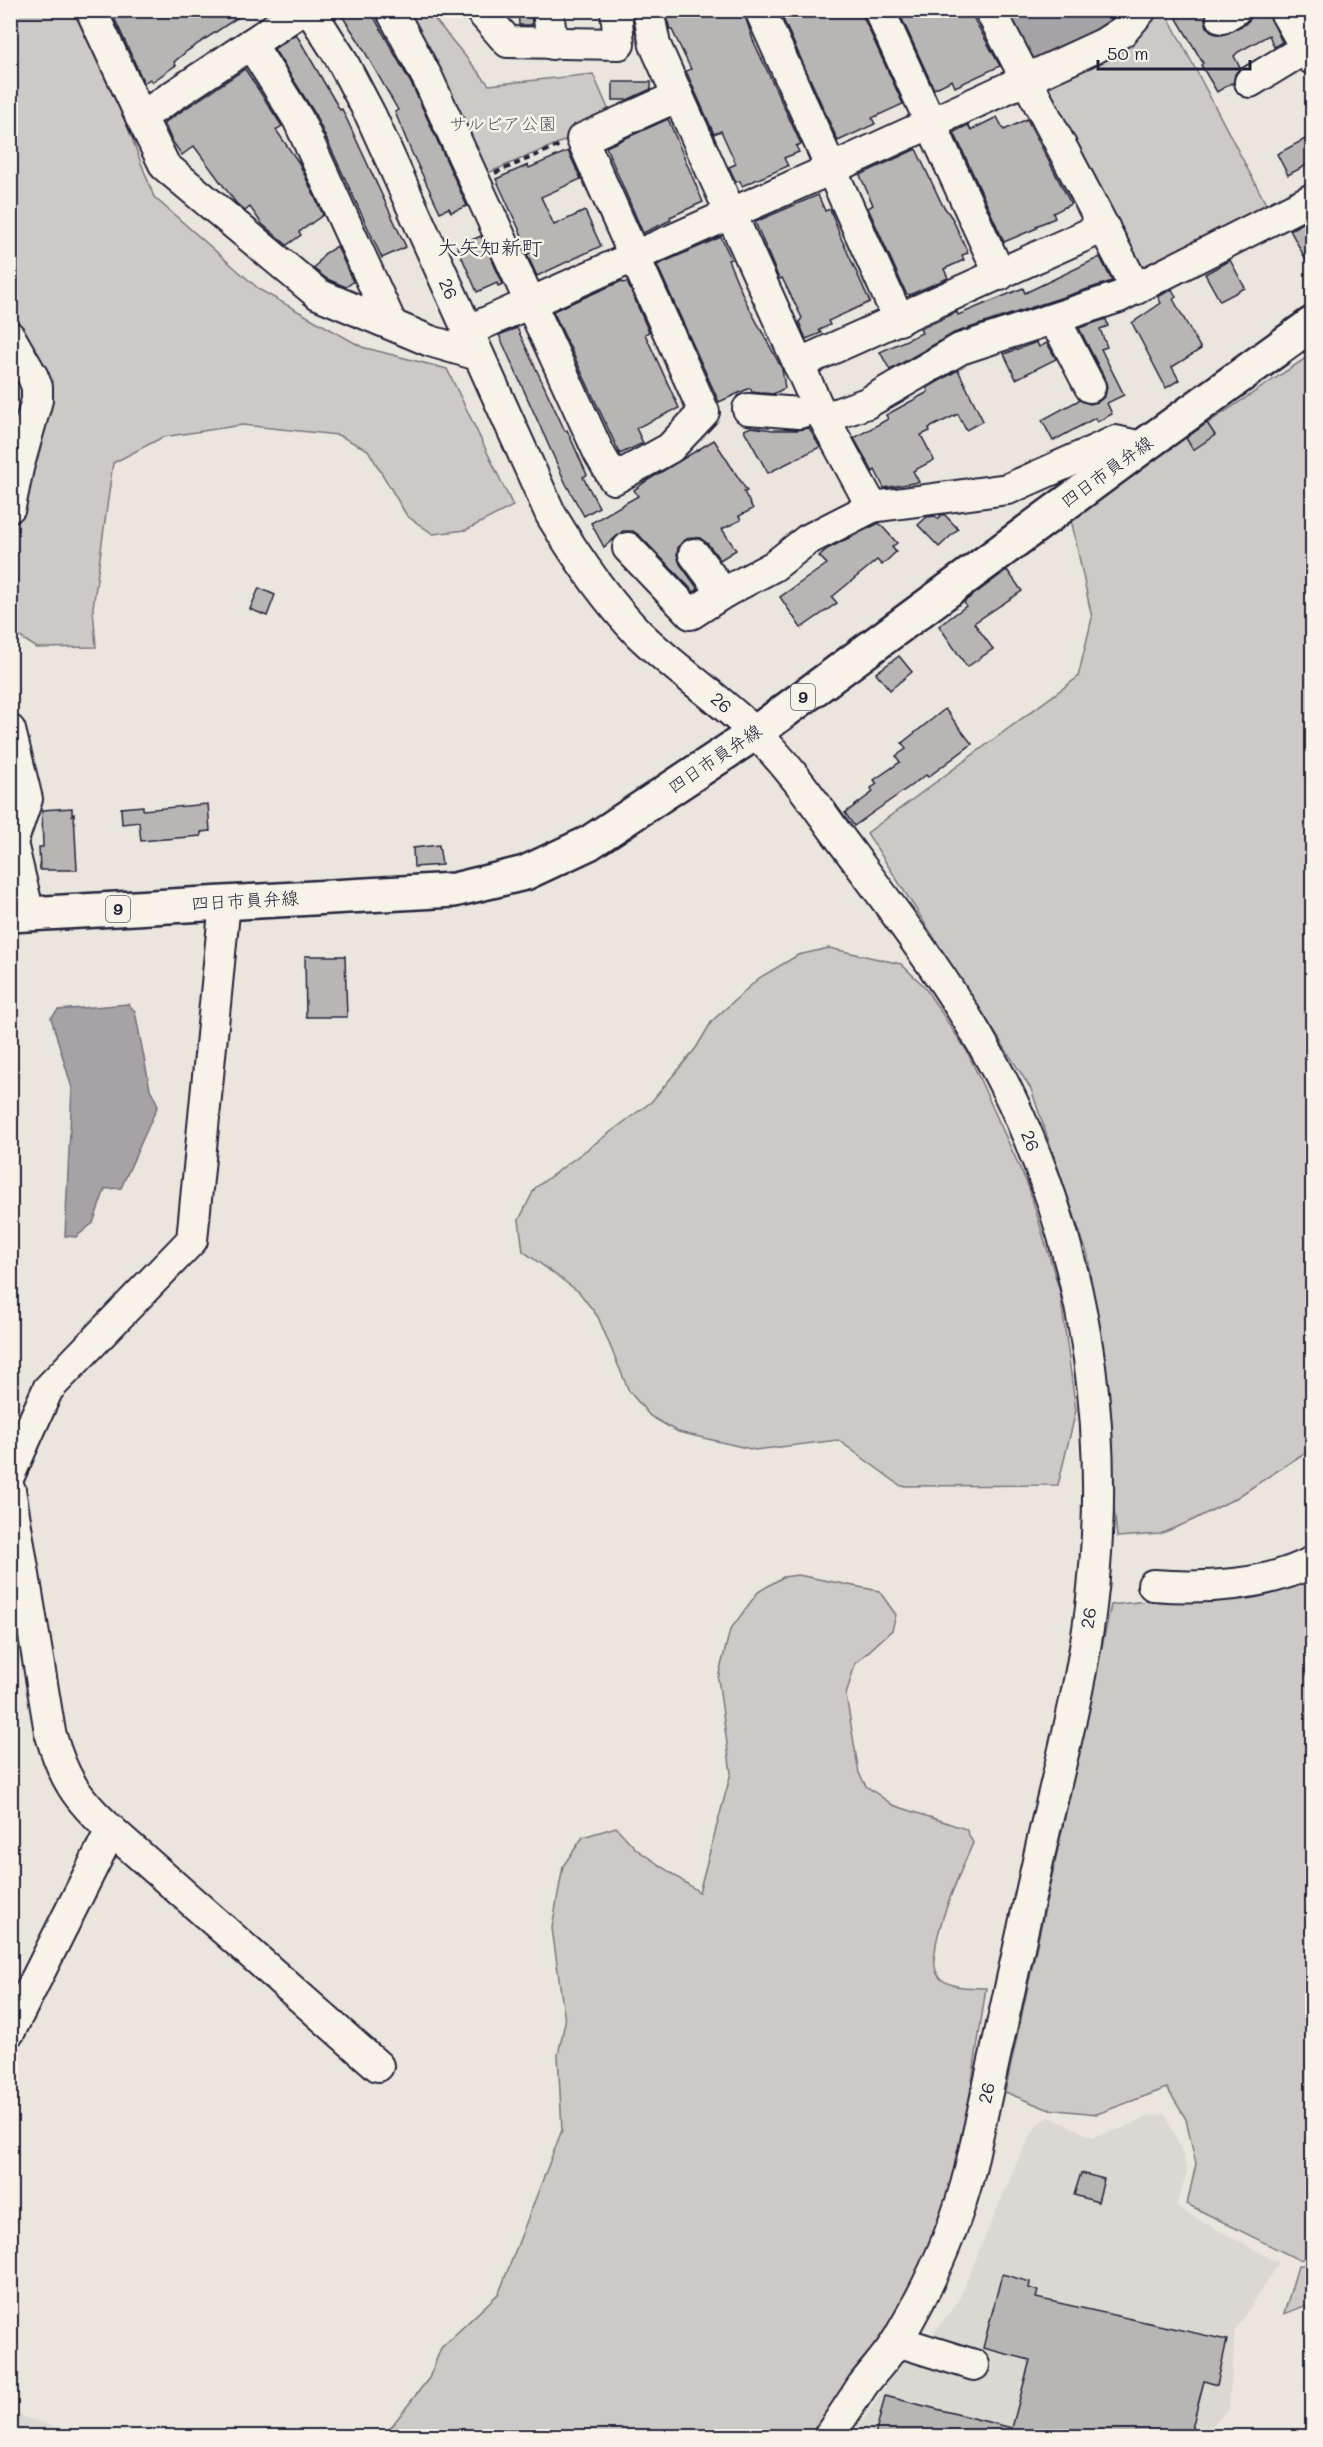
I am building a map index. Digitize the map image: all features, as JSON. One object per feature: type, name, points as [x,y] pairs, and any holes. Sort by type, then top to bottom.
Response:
[{"type":"main road","name":"四日市員弁線","points":[[20,915],[454,890],[525,873],[589,843],[755,733],[1312,324]]},
{"type":"street","points":[[91,10],[165,166],[318,294],[430,341],[473,343],[530,303],[831,169],[1103,44],[1123,30],[1141,10]]},
{"type":"street","points":[[141,117],[257,29],[302,10]]},
{"type":"street","name":"26","points":[[310,10],[340,57],[371,116],[551,515],[584,569],[640,634],[755,733],[792,772],[935,967],[978,1036],[1020,1116],[1045,1180],[1075,1279],[1091,1367],[1098,1423],[1098,1531],[1091,1611],[1074,1705],[961,2208],[943,2255],[897,2341],[829,2436]]},
{"type":"street","points":[[391,10],[428,79],[599,453],[614,479],[670,448],[704,412],[582,139],[678,96]]},
{"type":"street","points":[[480,10],[508,42],[619,44],[616,10]]},
{"type":"street","points":[[548,10],[552,44]]},
{"type":"street","points":[[648,10],[655,45],[798,364],[872,507]]},
{"type":"street","points":[[759,10],[899,320]]},
{"type":"street","points":[[879,10],[1000,275]]},
{"type":"street","points":[[990,10],[1136,289]]},
{"type":"street","points":[[1250,82],[1309,54],[1284,10]]},
{"type":"street","points":[[257,29],[391,323]]},
{"type":"street","points":[[748,409],[799,413],[822,412],[867,403],[960,350],[1119,297],[1312,199]]},
{"type":"street","points":[[798,364],[1104,227]]},
{"type":"street","points":[[1051,320],[1064,335],[1090,387]]},
{"type":"street","points":[[10,337],[33,377],[37,393],[34,415],[14,466],[10,507]]},
{"type":"street","points":[[628,548],[691,614],[725,592],[774,566],[807,540],[872,507],[1008,489],[1116,441],[1142,447]]},
{"type":"street","points":[[694,554],[725,592]]},
{"type":"street","points":[[10,730],[27,799],[12,843],[20,915]]},
{"type":"street","points":[[10,1474],[48,1389],[192,1240],[225,902]]},
{"type":"street","points":[[10,1490],[53,1743],[73,1789],[81,1801],[111,1830],[378,2066]]},
{"type":"street","points":[[1153,1585],[1190,1588],[1246,1582],[1300,1568],[1312,1562]]},
{"type":"street","points":[[10,2031],[111,1830]]},
{"type":"street","points":[[897,2341],[974,2365]]},
{"type":"path","points":[[475,182],[571,140],[582,139]]},
{"type":"shaded area","points":[[1001,11],[1129,11],[1040,62],[1026,58]]},
{"type":"shaded area","points":[[128,1004],[135,1011],[150,1089],[158,1105],[121,1188],[105,1189],[93,1223],[76,1237],[65,1236],[72,1088],[51,1018],[58,1010]]},
{"type":"shaded area","points":[[1165,2114],[1181,2148],[1187,2172],[1176,2207],[1279,2263],[1235,2331],[1229,2409],[1202,2436],[853,2436],[905,2356],[927,2342],[958,2301],[1019,2157],[1037,2124],[1050,2117],[1092,2137],[1126,2127],[1145,2117]]},
{"type":"shaded area","points":[[11,2413],[85,2436],[11,2436]]},
{"type":"green space","points":[[11,11],[84,11],[154,197],[260,290],[362,347],[447,369],[513,506],[466,530],[433,534],[407,516],[368,450],[338,435],[242,425],[163,437],[113,463],[93,608],[96,647],[37,648],[11,631],[11,517],[33,395],[22,331],[11,299]]},
{"type":"green space","name":"サルビア公園","points":[[401,11],[428,11],[489,85],[593,74],[613,120],[483,175]]},
{"type":"green space","points":[[1153,11],[1165,11],[1268,208],[1150,270],[1134,265],[1044,95],[1048,77]]},
{"type":"green space","points":[[1312,354],[1312,1448],[1236,1498],[1191,1521],[1160,1534],[1117,1537],[1088,1256],[1031,1089],[867,833],[1078,677],[1092,618],[1070,514]]},
{"type":"green space","points":[[829,948],[901,964],[923,985],[967,1051],[1029,1188],[1060,1292],[1076,1411],[1058,1485],[901,1486],[838,1440],[755,1450],[678,1432],[650,1416],[629,1391],[598,1317],[579,1292],[523,1251],[519,1220],[535,1188],[651,1102],[696,1048],[712,1021],[759,978],[798,955]]},
{"type":"green space","points":[[1312,1571],[1312,2256],[1299,2260],[1187,2204],[1196,2164],[1186,2119],[1167,2088],[1097,2114],[1047,2109],[1005,2092],[1111,1605],[1173,1598]]},
{"type":"green space","points":[[798,1575],[879,1591],[896,1615],[892,1630],[855,1664],[846,1695],[859,1773],[866,1786],[893,1805],[966,1829],[973,1843],[952,1891],[938,1934],[935,1968],[941,1979],[951,1984],[986,1988],[956,2188],[911,2300],[810,2436],[384,2436],[429,2378],[441,2348],[499,2293],[562,2130],[558,2055],[565,2022],[552,1928],[563,1866],[583,1837],[616,1827],[636,1849],[699,1892],[731,1773],[718,1678],[730,1630],[758,1592],[783,1577]]},
{"type":"green space","points":[[1312,2262],[1312,2303],[1284,2314],[1298,2266]]},
{"type":"building","points":[[120,10],[249,10],[187,51],[174,62],[176,65],[152,82],[150,79],[144,83],[113,15]]},
{"type":"building","points":[[338,10],[370,10],[413,87],[467,206],[451,212],[449,208],[440,212],[411,151],[395,112],[398,110]]},
{"type":"building","points":[[518,10],[531,10],[532,25],[519,25]]},
{"type":"building","points":[[676,10],[743,10],[753,40],[801,144],[796,146],[799,152],[784,158],[788,166],[742,186],[740,181],[736,182],[729,167],[736,164],[721,131],[714,134],[686,71],[691,69],[670,30],[666,13]]},
{"type":"building","points":[[779,10],[860,10],[903,104],[872,118],[875,124],[838,141]]},
{"type":"building","points":[[898,10],[969,10],[1000,66],[955,87],[952,80],[934,89]]},
{"type":"building","points":[[1172,10],[1207,10],[1205,19],[1207,27],[1213,33],[1222,35],[1244,25],[1250,19],[1252,10],[1267,10],[1282,42],[1274,47],[1269,35],[1238,52],[1234,56],[1240,68],[1235,74],[1233,84],[1217,92]]},
{"type":"building","points":[[296,34],[340,110],[342,109],[406,247],[382,258],[314,112],[274,49]]},
{"type":"building","points":[[245,69],[282,126],[276,130],[299,163],[323,215],[299,232],[301,235],[287,245],[262,224],[250,207],[245,211],[236,203],[194,146],[182,155],[172,141],[164,123]]},
{"type":"building","points":[[613,82],[651,82],[651,89],[627,100],[613,100]]},
{"type":"building","points":[[997,117],[1004,130],[1027,119],[1071,204],[1053,213],[1055,218],[1004,242],[954,132],[968,125],[971,130]]},
{"type":"building","points":[[668,119],[703,202],[670,217],[671,220],[643,233],[606,147]]},
{"type":"building","points":[[1307,138],[1312,149],[1312,162],[1288,175],[1277,154]]},
{"type":"building","points":[[916,149],[968,253],[962,255],[964,260],[944,269],[948,278],[909,295],[906,293],[868,208],[873,205],[860,175]]},
{"type":"building","points":[[568,151],[581,179],[541,197],[554,225],[585,211],[601,246],[537,276],[527,254],[530,253],[496,179]]},
{"type":"building","points":[[818,195],[825,211],[830,209],[870,302],[828,321],[830,325],[819,330],[821,333],[806,339],[799,322],[802,318],[782,278],[779,279],[755,222]]},
{"type":"building","points":[[1312,218],[1312,271],[1290,230]]},
{"type":"building","points":[[481,236],[503,284],[498,286],[497,283],[477,292],[457,246]]},
{"type":"building","points":[[721,237],[745,300],[782,369],[785,388],[773,394],[752,392],[750,388],[719,402],[657,265]]},
{"type":"building","points":[[337,246],[353,282],[346,287],[327,279],[314,269],[324,254]]},
{"type":"building","points":[[1100,257],[1112,281],[954,333],[890,370],[880,352],[922,333],[920,329],[957,312],[958,315],[1023,288],[1025,293]]},
{"type":"building","points":[[1230,260],[1245,288],[1220,301],[1205,274]]},
{"type":"building","points":[[622,281],[627,282],[649,332],[645,334],[679,408],[636,428],[643,443],[620,454],[553,311]]},
{"type":"building","points":[[1172,289],[1176,297],[1173,299],[1201,349],[1172,367],[1179,380],[1166,388],[1132,323],[1161,303],[1158,297]]},
{"type":"building","points":[[1106,319],[1108,326],[1100,329],[1107,347],[1101,349],[1124,395],[1107,403],[1112,414],[1097,422],[1095,418],[1053,441],[1042,420],[1079,400],[1090,404],[1098,402],[1105,396],[1107,387],[1105,379],[1079,328]]},
{"type":"building","points":[[517,328],[565,431],[567,430],[587,475],[583,477],[599,507],[584,516],[566,484],[499,335]]},
{"type":"building","points":[[1037,342],[1039,347],[1047,343],[1056,359],[1016,379],[1004,354]]},
{"type":"building","points":[[958,370],[983,421],[966,430],[958,414],[929,428],[930,431],[921,435],[934,460],[913,471],[919,482],[884,488],[854,438],[888,419],[886,415],[928,392],[927,388]]},
{"type":"building","points":[[1207,423],[1215,435],[1193,450],[1186,438]]},
{"type":"building","points":[[751,427],[773,430],[809,428],[820,447],[768,473],[744,430]]},
{"type":"building","points":[[714,440],[747,491],[744,492],[753,509],[739,516],[741,520],[722,529],[736,550],[720,560],[708,544],[700,538],[691,537],[678,547],[677,555],[680,564],[698,589],[694,592],[633,531],[623,531],[604,547],[591,523],[638,496],[634,490]]},
{"type":"building","points":[[941,515],[945,515],[958,529],[939,547],[918,525],[927,517],[935,516],[938,519]]},
{"type":"building","points":[[879,523],[897,543],[892,547],[896,552],[882,565],[877,560],[832,597],[837,603],[801,628],[780,597],[827,564],[819,556],[827,549]]},
{"type":"building","points":[[1007,570],[1022,591],[974,623],[993,649],[967,667],[939,626],[966,606],[964,602]]},
{"type":"building","points":[[259,588],[275,595],[267,616],[250,609]]},
{"type":"building","points":[[899,656],[912,672],[890,690],[876,673]]},
{"type":"building","points":[[945,709],[972,744],[928,777],[926,775],[854,826],[845,813],[873,792],[871,788],[877,784],[874,780],[900,762],[896,756],[906,749],[902,743]]},
{"type":"building","points":[[208,804],[210,831],[201,832],[201,836],[141,841],[139,822],[122,824],[121,808],[143,806],[143,810]]},
{"type":"building","points":[[72,808],[77,870],[40,870],[39,847],[43,847],[42,810]]},
{"type":"building","points":[[439,845],[442,865],[414,867],[413,848]]},
{"type":"building","points":[[305,956],[345,956],[347,1017],[306,1017]]},
{"type":"building","points":[[1081,2173],[1104,2179],[1098,2202],[1074,2195]]},
{"type":"building","points":[[1002,2274],[1030,2282],[1029,2288],[1038,2291],[1036,2298],[1227,2340],[1217,2385],[1204,2381],[1190,2436],[1123,2436],[1108,2433],[1107,2436],[875,2436],[885,2396],[1012,2428],[1030,2360],[983,2348]]},
{"type":"district","name":"大矢知新町","points":[[490,248]]}]
